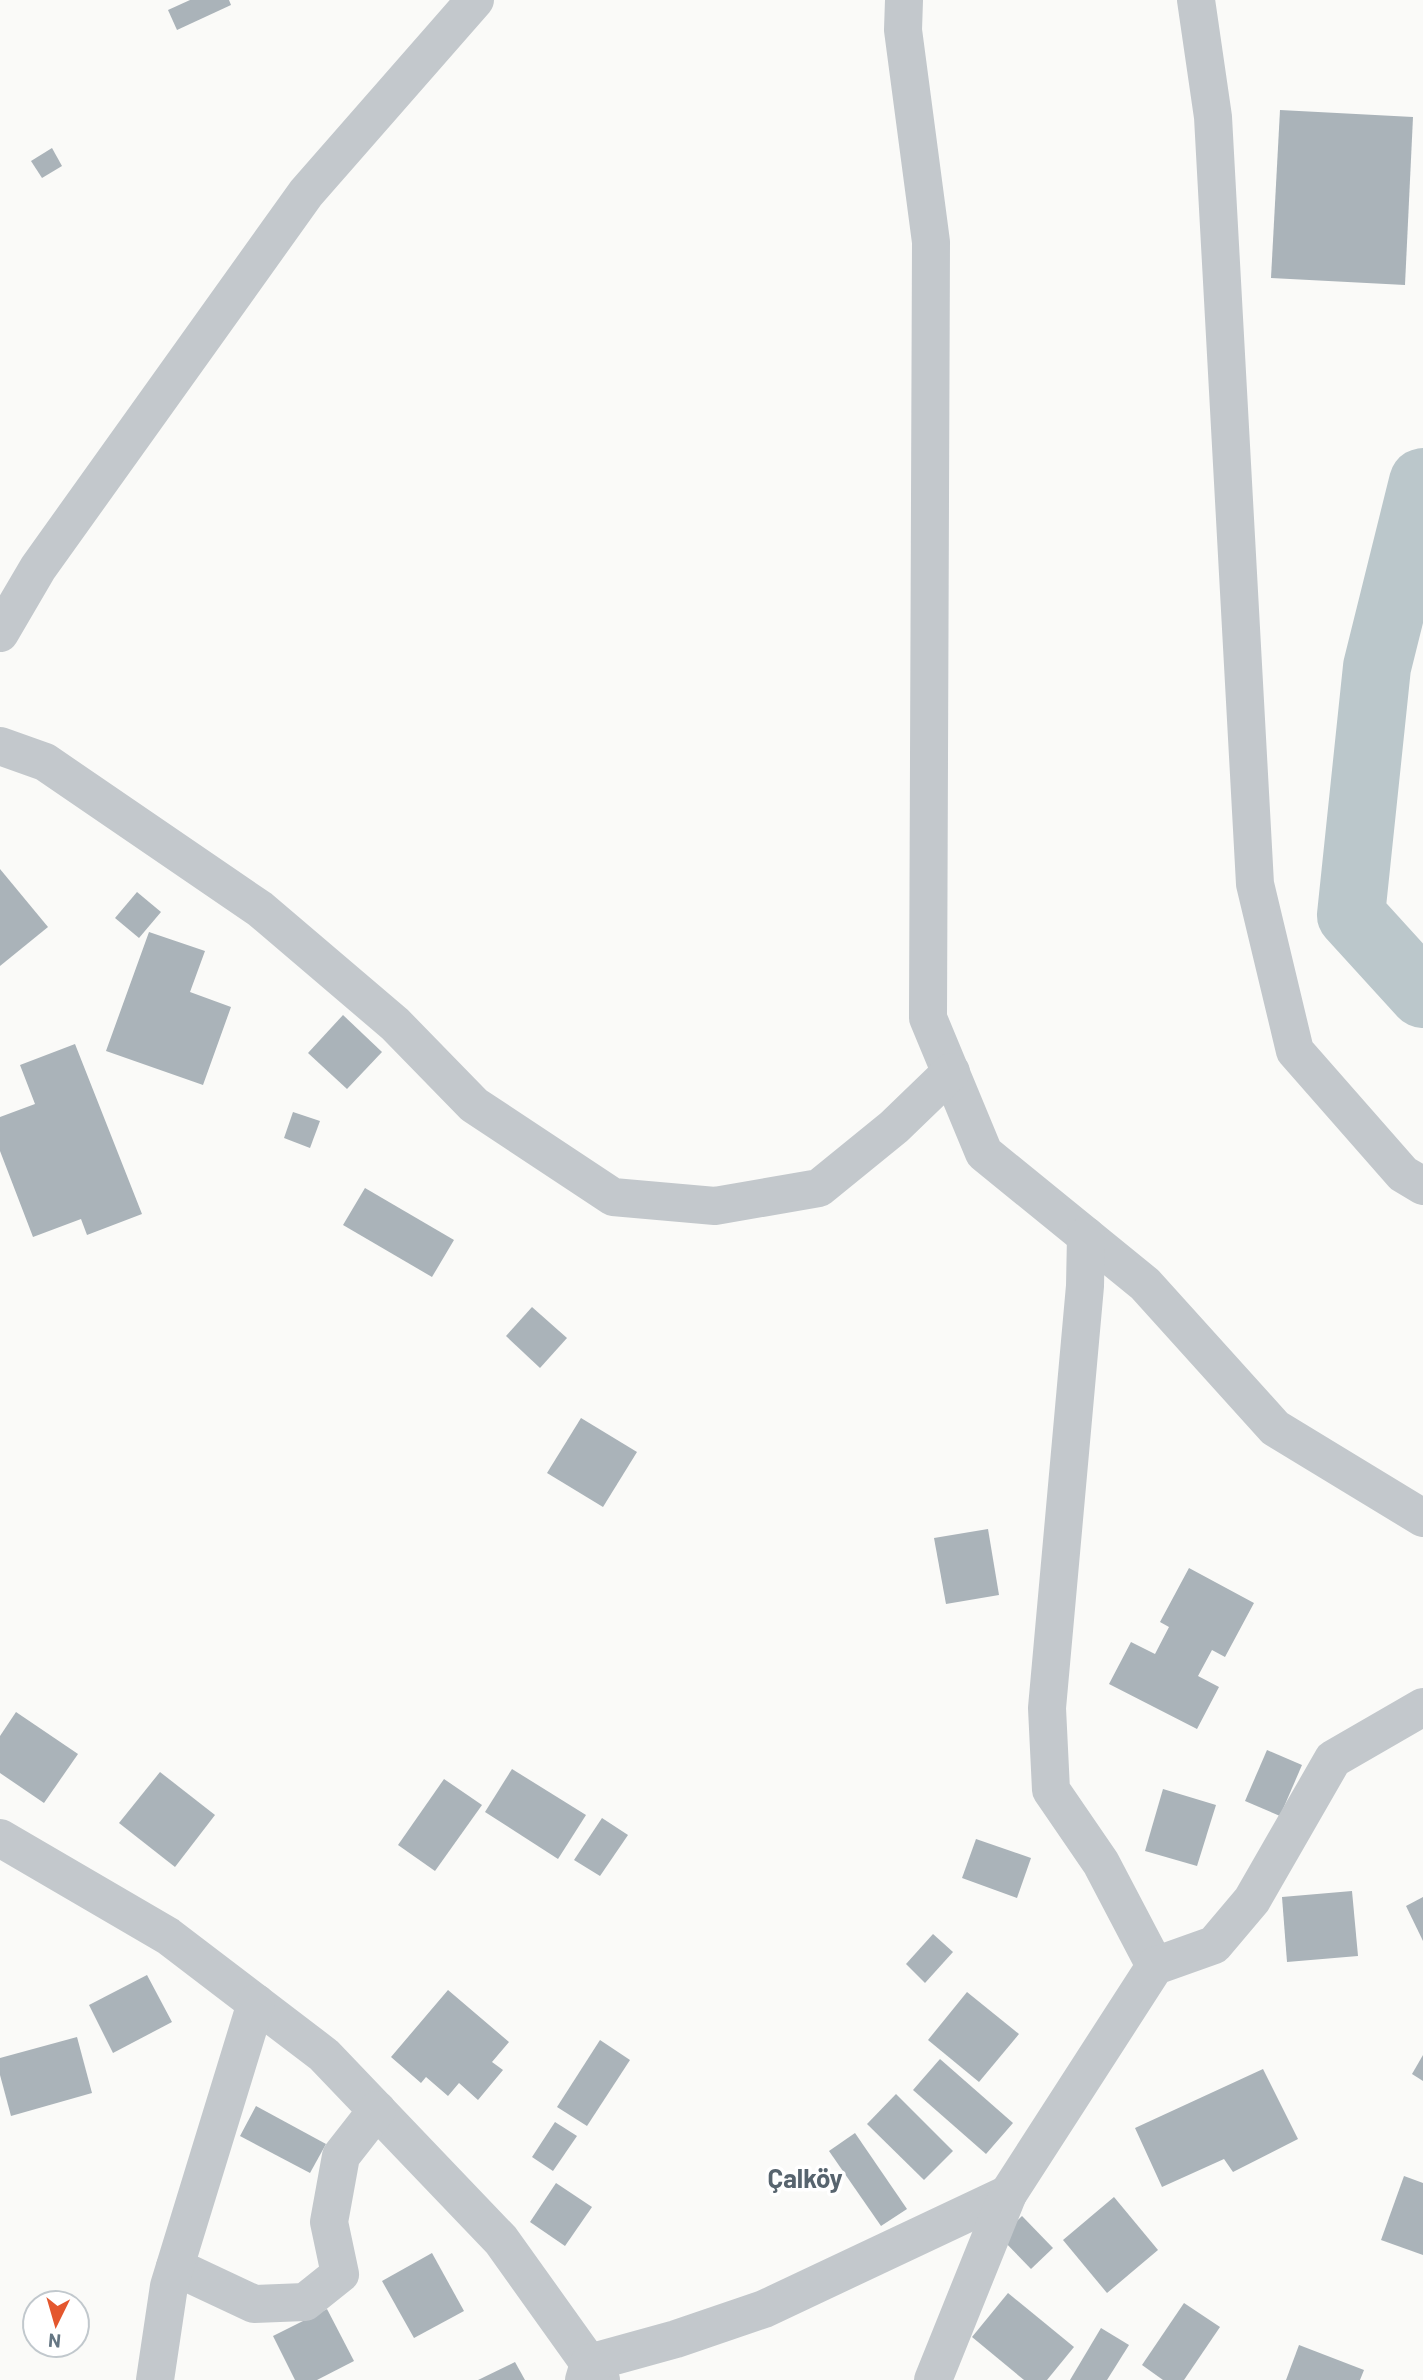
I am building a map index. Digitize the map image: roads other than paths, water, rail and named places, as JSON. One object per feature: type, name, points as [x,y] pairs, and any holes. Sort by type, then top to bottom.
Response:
[{"type":"street","points":[[0,633],[38,568],[306,193],[475,0]]},
{"type":"street","points":[[904,0],[903,30],[931,242],[928,1018],[984,1153],[1145,1284],[1275,1427],[1423,1518]]},
{"type":"street","points":[[1196,0],[1213,117],[1255,884],[1295,1051],[1403,1174],[1423,1186]]},
{"type":"street","points":[[0,746],[46,762],[260,909],[395,1024],[474,1105],[613,1197],[715,1206],[819,1188],[894,1127],[951,1072]]},
{"type":"street","points":[[1086,1236],[1085,1286],[1046,1708],[1051,1790],[1101,1863],[1155,1966]]},
{"type":"street","points":[[933,2380],[1008,2194],[1155,1966],[1214,1945],[1252,1900],[1333,1759],[1423,1707]]},
{"type":"street","points":[[6,1844],[168,1936],[324,2055],[501,2240],[592,2374],[676,2339],[764,2309],[1008,2194]]},
{"type":"street","points":[[155,2380],[169,2287],[256,2003]]},
{"type":"street","points":[[175,2267],[254,2304],[305,2302],[340,2274],[329,2222],[341,2156],[377,2110]]},
{"type":"waterway","points":[[1423,482],[1377,667],[1351,915],[1423,994]]},
{"type":"district","name":"Çalköy","points":[[805,2179]]}]
